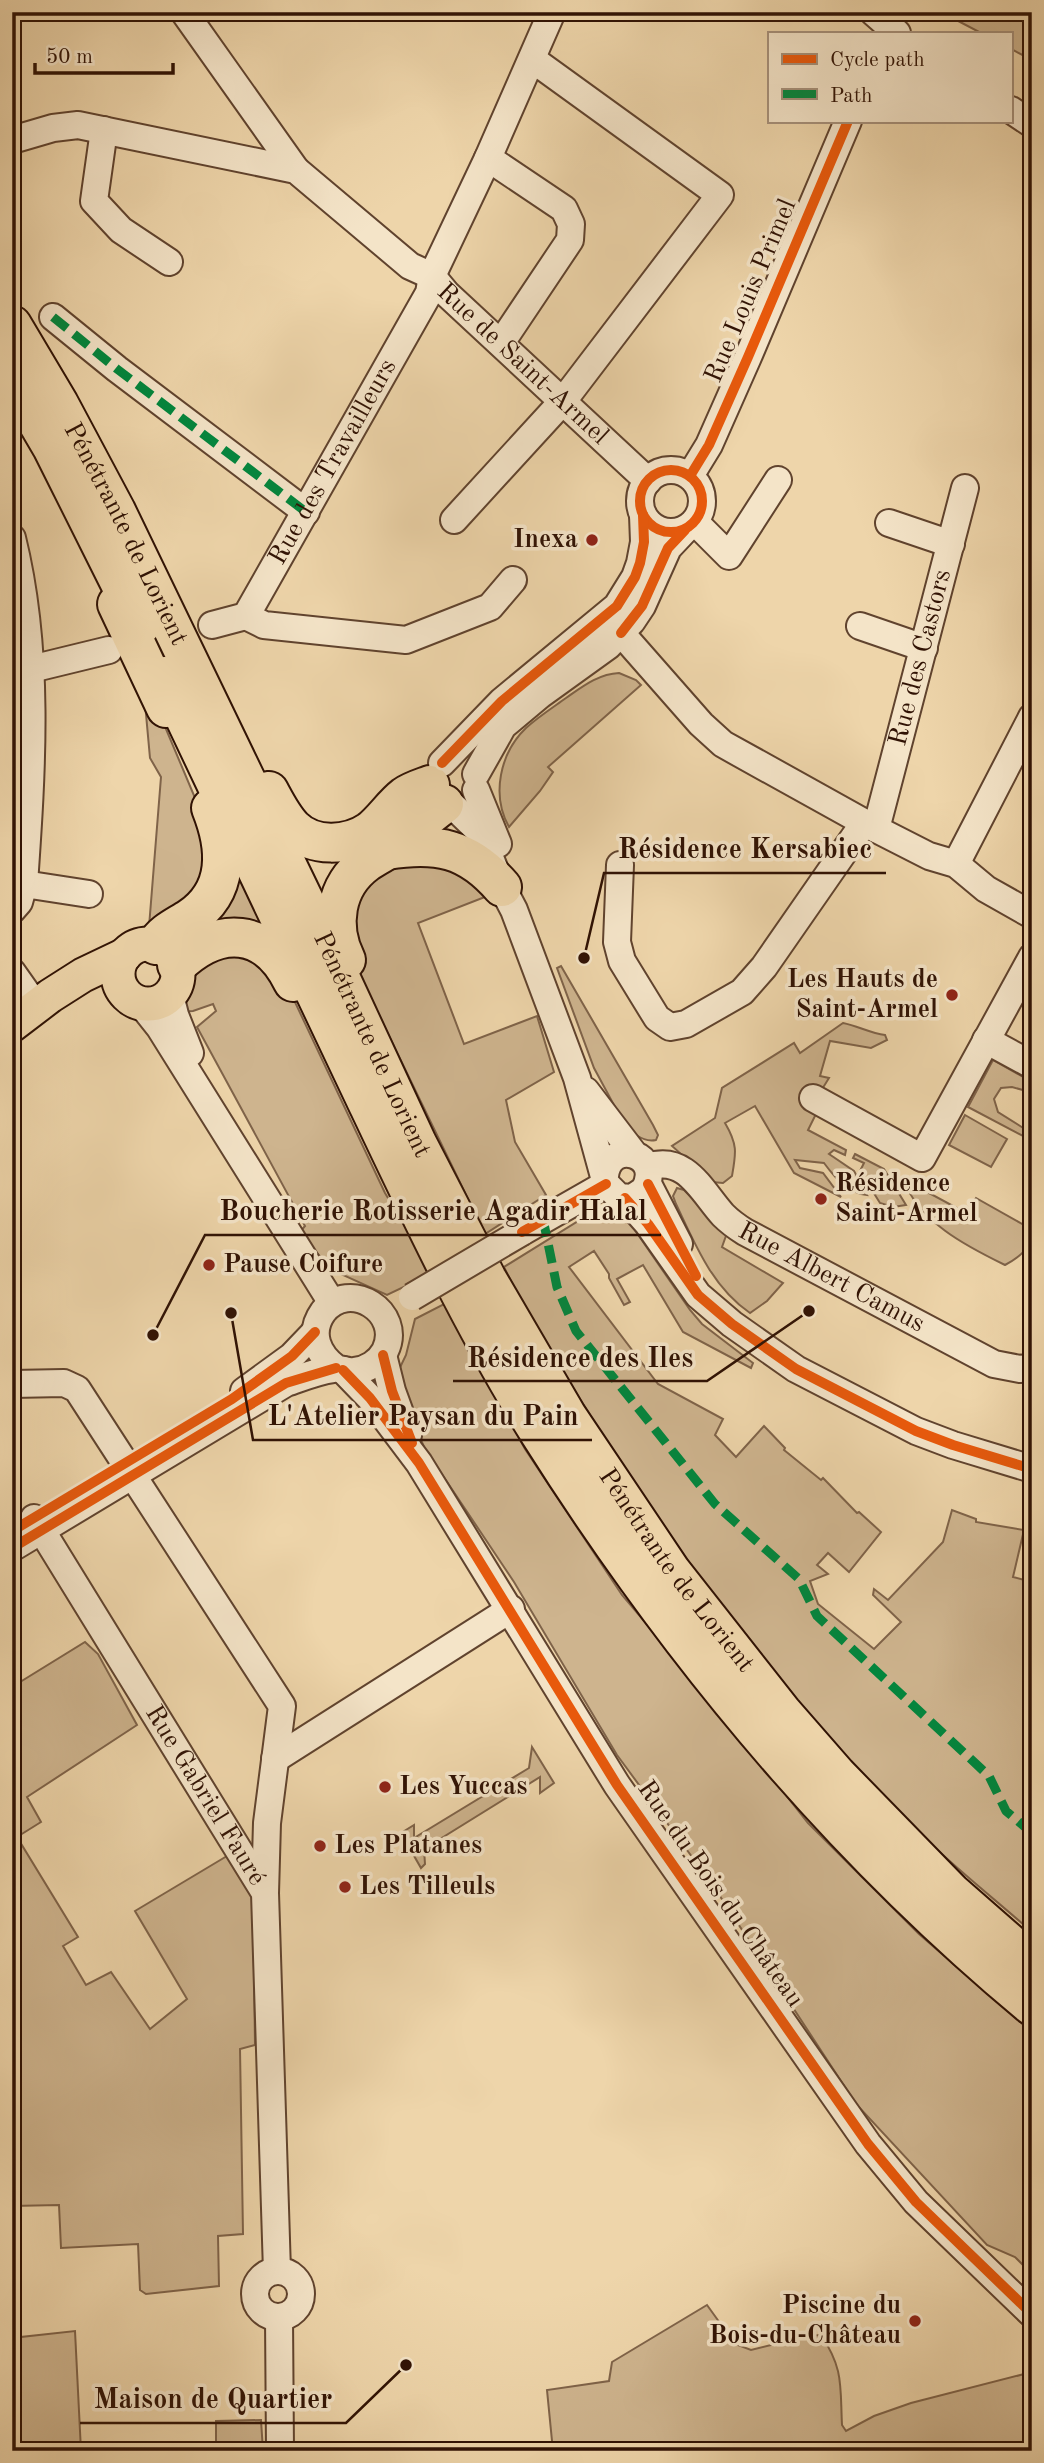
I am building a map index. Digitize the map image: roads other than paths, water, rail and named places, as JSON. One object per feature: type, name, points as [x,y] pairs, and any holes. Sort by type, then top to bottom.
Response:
[{"type":"highway","name":"Pénétrante de Lorient","points":[[12,326],[59,404],[121,523],[314,921],[417,1143],[487,1279],[535,1364],[617,1494],[671,1571],[782,1712],[837,1775],[951,1892],[1032,1963]]},
{"type":"highway","name":"Pénétrante de Lorient","points":[[12,379],[52,447],[148,639],[287,936],[460,1294],[539,1432],[644,1588],[700,1660],[814,1796],[877,1862],[984,1966],[1032,2006]]},
{"type":"highway","points":[[59,404],[124,508],[168,589],[278,810],[295,831],[318,841],[334,843],[353,840],[371,830],[406,796],[454,787]]},
{"type":"highway","points":[[52,447],[120,610],[217,823],[222,864],[220,882],[214,895],[194,915],[164,935],[148,975]]},
{"type":"highway","points":[[454,787],[387,850],[364,864],[338,901],[335,926],[342,953],[438,1151],[535,1364]]},
{"type":"highway","points":[[387,850],[425,845],[473,860],[486,869],[508,899]]},
{"type":"highway","points":[[148,975],[216,939],[233,937],[264,945],[275,954],[286,968],[375,1151],[460,1294]]},
{"type":"main road","points":[[19,1021],[83,975],[148,975]]},
{"type":"main road","points":[[19,1021],[63,1010],[92,995],[148,975]]},
{"type":"street","points":[[184,12],[296,170]]},
{"type":"street","name":"Rue des Travailleurs","points":[[246,616],[429,293],[432,276],[488,158],[552,12]]},
{"type":"street","points":[[454,520],[563,401],[720,195],[532,59]]},
{"type":"street","points":[[1012,111],[1032,124]]},
{"type":"street","name":"Rue Louis Primel","points":[[690,476],[709,445],[848,122]]},
{"type":"street","name":"Rue de Saint-Armel","points":[[12,140],[53,128],[78,125],[296,170],[410,266],[432,276],[447,294],[648,481]]},
{"type":"street","points":[[104,130],[94,201],[121,230],[169,262]]},
{"type":"street","points":[[488,158],[564,209],[571,225],[570,240],[501,343]]},
{"type":"street","points":[[53,317],[306,512]]},
{"type":"street","points":[[672,470],[690,476],[702,492],[703,503],[690,526],[668,548],[642,606],[621,634],[503,726],[454,787],[502,701],[617,606],[635,577],[639,563],[644,542],[640,497],[648,481],[655,475],[672,470]]},
{"type":"street","points":[[690,526],[729,556],[778,480]]},
{"type":"street","name":"Rue des Castors","points":[[620,865],[617,942],[622,961],[657,1018],[670,1027],[686,1024],[742,992],[764,967],[870,826],[925,648],[965,488]]},
{"type":"street","points":[[643,515],[651,525],[661,531],[673,533],[690,526]]},
{"type":"street","points":[[889,523],[951,544]]},
{"type":"street","points":[[12,538],[18,563],[31,669],[32,732],[24,884],[19,902],[12,911]]},
{"type":"street","points":[[212,625],[246,616],[264,625],[406,640],[490,607],[513,580]]},
{"type":"street","points":[[860,626],[925,648]]},
{"type":"street","points":[[621,634],[701,724],[723,744],[870,826],[929,856],[956,864],[986,889],[1032,915]]},
{"type":"street","points":[[31,669],[109,650]]},
{"type":"street","points":[[956,864],[1032,717]]},
{"type":"street","points":[[454,787],[479,831],[508,899],[577,1078],[612,1186]]},
{"type":"street","points":[[24,884],[89,894]]},
{"type":"street","points":[[813,1098],[922,1158],[1032,957]]},
{"type":"street","points":[[12,972],[19,1021]]},
{"type":"street","points":[[148,975],[160,1028],[332,1303]]},
{"type":"street","points":[[986,1040],[1032,1065]]},
{"type":"street","points":[[577,1078],[597,1109],[643,1168],[702,1287],[732,1324]]},
{"type":"street","points":[[643,1168],[627,1153],[613,1158],[605,1169],[612,1186],[648,1224],[698,1295],[732,1324],[796,1369],[886,1416],[953,1445],[1032,1469]]},
{"type":"street","name":"Rue Albert Camus","points":[[643,1168],[659,1163],[675,1167],[690,1175],[722,1214],[746,1233],[994,1364],[1020,1369],[1032,1367]]},
{"type":"street","points":[[385,1317],[412,1297],[522,1232],[612,1186],[639,1195],[643,1168]]},
{"type":"street","points":[[12,1548],[29,1527],[286,1384],[340,1369],[365,1369],[383,1354],[389,1336],[385,1317],[379,1309],[361,1299],[341,1299],[332,1303],[324,1311],[315,1332],[292,1356],[129,1470]]},
{"type":"street","points":[[315,1332],[320,1353],[340,1369]]},
{"type":"street","name":"Rue du Bois du Château","points":[[383,1354],[392,1391],[419,1463]]},
{"type":"street","name":"Rue du Bois du Château","points":[[340,1369],[370,1398],[419,1463],[511,1609],[617,1786],[869,2144],[916,2202],[1032,2314]]},
{"type":"street","points":[[12,1384],[64,1383],[78,1389],[282,1706],[267,1823],[265,1893]]},
{"type":"street","name":"Rue Gabriel Fauré","points":[[29,1527],[265,1893],[277,2271],[260,2279],[256,2298],[264,2312],[279,2317],[280,2451]]},
{"type":"street","points":[[275,1759],[511,1609]]},
{"type":"place","name":"Inexa","points":[[592,540]]},
{"type":"place","name":"Résidence Kersabiec","points":[[584,958]]},
{"type":"place","name":"Les Hauts de Saint-Armel","points":[[952,995]]},
{"type":"place","name":"Résidence Saint-Armel","points":[[821,1199]]},
{"type":"place","name":"Pause Coifure","points":[[209,1265]]},
{"type":"place","name":"Résidence des Iles","points":[[809,1311]]},
{"type":"place","name":"L'Atelier Paysan du Pain","points":[[231,1313]]},
{"type":"place","name":"Boucherie Rotisserie Agadir Halal","points":[[153,1335]]},
{"type":"place","name":"Les Yuccas","points":[[385,1787]]},
{"type":"place","name":"Les Platanes","points":[[320,1846]]},
{"type":"place","name":"Les Tilleuls","points":[[345,1887]]},
{"type":"place","name":"Piscine du Bois-du-Château","points":[[915,2321]]},
{"type":"place","name":"Maison de Quartier","points":[[406,2365]]}]
